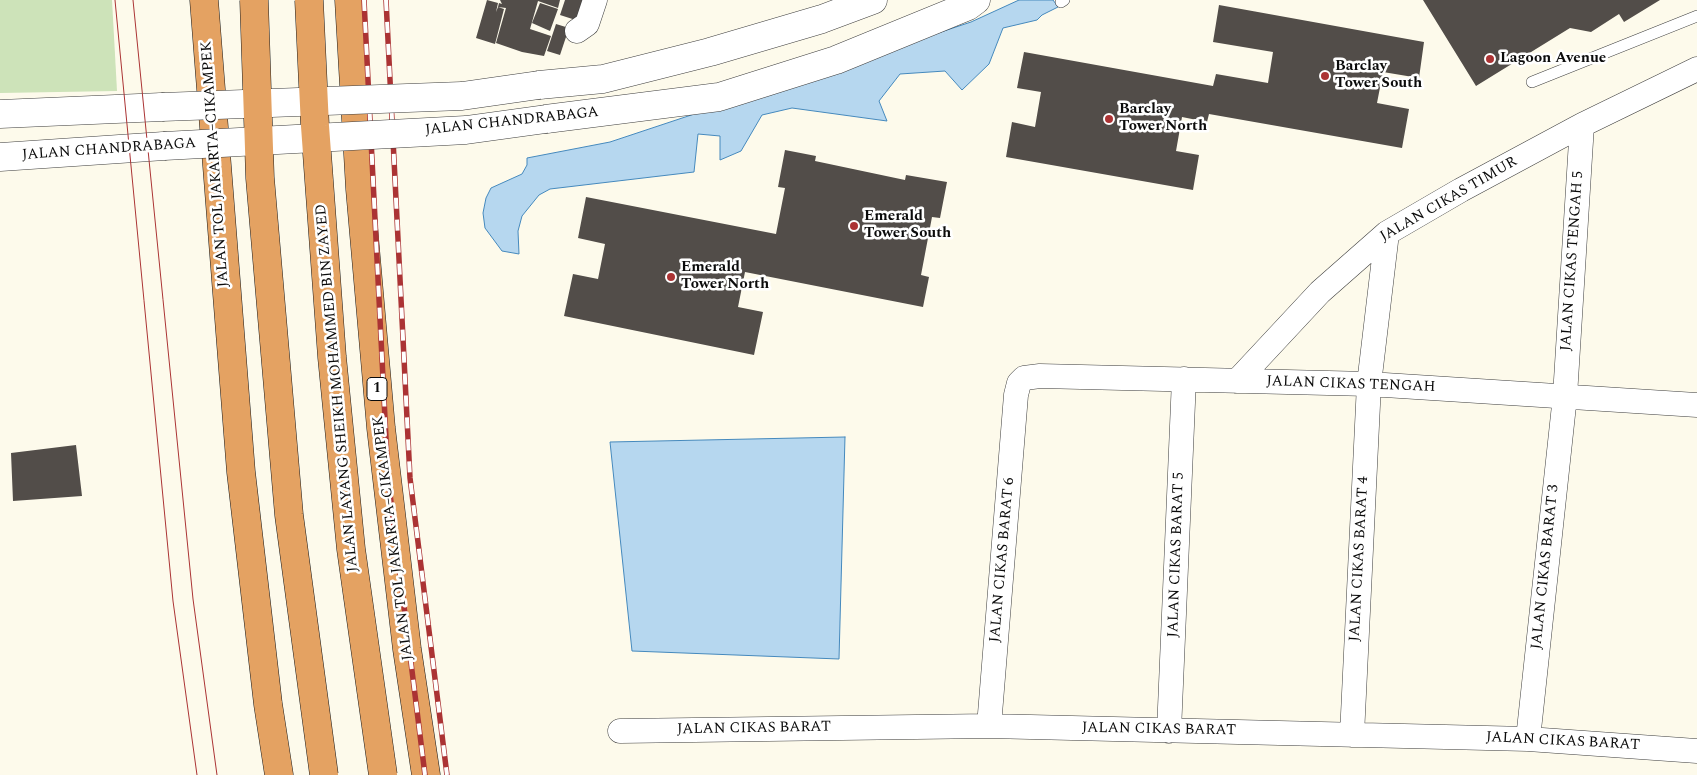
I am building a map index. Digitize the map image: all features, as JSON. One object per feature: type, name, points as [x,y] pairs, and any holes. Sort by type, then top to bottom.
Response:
[{"type":"highway","name":"JALAN TOL JAKARTA–CIKAMPEK","points":[[204,0],[240,472],[268,704],[279,775]]},
{"type":"highway","points":[[254,0],[260,178],[289,516],[324,775]]},
{"type":"highway","name":"JALAN LAYANG SHEIKH MOHAMMED BIN ZAYED","points":[[310,0],[315,126],[333,367],[351,549],[383,775]]},
{"type":"highway","name":"JALAN TOL JAKARTA–CIKAMPEK","points":[[350,0],[360,189],[380,428],[407,649],[426,775]]},
{"type":"street","points":[[577,31],[587,24],[595,0]]},
{"type":"street","name":"JALAN CHANDRABAGA","points":[[0,114],[462,96],[539,85],[603,79],[710,52],[822,19],[873,0]]},
{"type":"street","name":"JALAN CHANDRABAGA","points":[[0,157],[466,130],[719,97],[836,60],[968,6],[976,0]]},
{"type":"street","name":"JALAN CIKAS TIMUR","points":[[1237,381],[1320,292],[1387,233],[1461,190],[1582,126],[1697,69]]},
{"type":"street","name":"JALAN CIKAS TENGAH 5","points":[[1565,396],[1582,126]]},
{"type":"street","name":"JALAN CIKAS BARAT 4","points":[[1352,735],[1369,384],[1387,233]]},
{"type":"street","name":"JALAN CIKAS TENGAH","points":[[1016,395],[1019,383],[1033,376],[1369,384],[1697,405]]},
{"type":"street","name":"JALAN CIKAS BARAT 5","points":[[1169,731],[1184,379]]},
{"type":"street","name":"JALAN CIKAS BARAT 6","points":[[989,726],[1016,395]]},
{"type":"street","name":"JALAN CIKAS BARAT 3","points":[[1528,739],[1565,396]]},
{"type":"street","name":"JALAN CIKAS BARAT","points":[[620,730],[989,726],[1528,739],[1697,750]]},
{"type":"lane","points":[[1532,82],[1697,16]]},
{"type":"green space","points":[[0,0],[112,0],[117,91],[0,93]]},
{"type":"water","points":[[1019,0],[1053,0],[1058,7],[1042,15],[1037,20],[1003,28],[989,64],[962,90],[945,71],[900,74],[879,101],[887,121],[792,108],[762,115],[741,151],[720,160],[720,136],[698,134],[694,172],[550,189],[539,195],[522,216],[518,231],[519,254],[502,251],[485,228],[483,213],[486,198],[491,188],[522,174],[527,165],[527,158],[610,142],[971,22]]},
{"type":"water","points":[[845,437],[839,659],[632,651],[610,442]]},
{"type":"building","points":[[487,0],[498,3],[496,12],[498,7],[504,9],[495,44],[476,38]]},
{"type":"building","points":[[500,0],[560,0],[558,8],[538,1],[530,29],[551,36],[544,56],[522,52],[496,43],[506,8],[498,7],[499,3],[502,4]]},
{"type":"building","points":[[565,0],[592,0],[585,23],[560,15]]},
{"type":"building","name":"Lagoon Avenue","points":[[1423,0],[1660,0],[1624,22],[1619,14],[1591,32],[1570,28],[1476,86]]},
{"type":"building","points":[[540,3],[558,9],[550,31],[532,23]]},
{"type":"building","points":[[1219,5],[1424,42],[1419,78],[1383,72],[1377,103],[1409,109],[1402,148],[1209,114],[1207,122],[1182,117],[1176,151],[1199,155],[1193,190],[1006,157],[1012,122],[1035,127],[1041,92],[1017,88],[1024,52],[1213,86],[1216,74],[1268,83],[1273,52],[1213,42]]},
{"type":"building","points":[[556,24],[569,28],[560,55],[547,51]]},
{"type":"building","points":[[785,150],[816,156],[815,161],[905,180],[906,175],[947,182],[940,218],[932,217],[921,275],[929,277],[923,307],[745,272],[738,307],[763,312],[754,355],[564,316],[573,274],[598,279],[605,244],[578,238],[586,197],[776,234],[785,188],[778,187]]},
{"type":"building","points":[[76,445],[82,496],[13,501],[11,453]]},
{"type":"tram line","points":[[115,0],[173,601],[197,775]]},
{"type":"tram line","points":[[133,0],[193,599],[217,775]]},
{"type":"railway","points":[[364,0],[388,478],[425,775]]},
{"type":"railway","points":[[386,0],[410,478],[447,775]]},
{"type":"place","name":"Lagoon Avenue","points":[[1490,59]]},
{"type":"place","name":"Barclay Tower South","points":[[1325,76]]},
{"type":"place","name":"Barclay Tower North","points":[[1109,119]]},
{"type":"place","name":"Emerald Tower South","points":[[854,226]]},
{"type":"place","name":"Emerald Tower North","points":[[671,277]]}]
